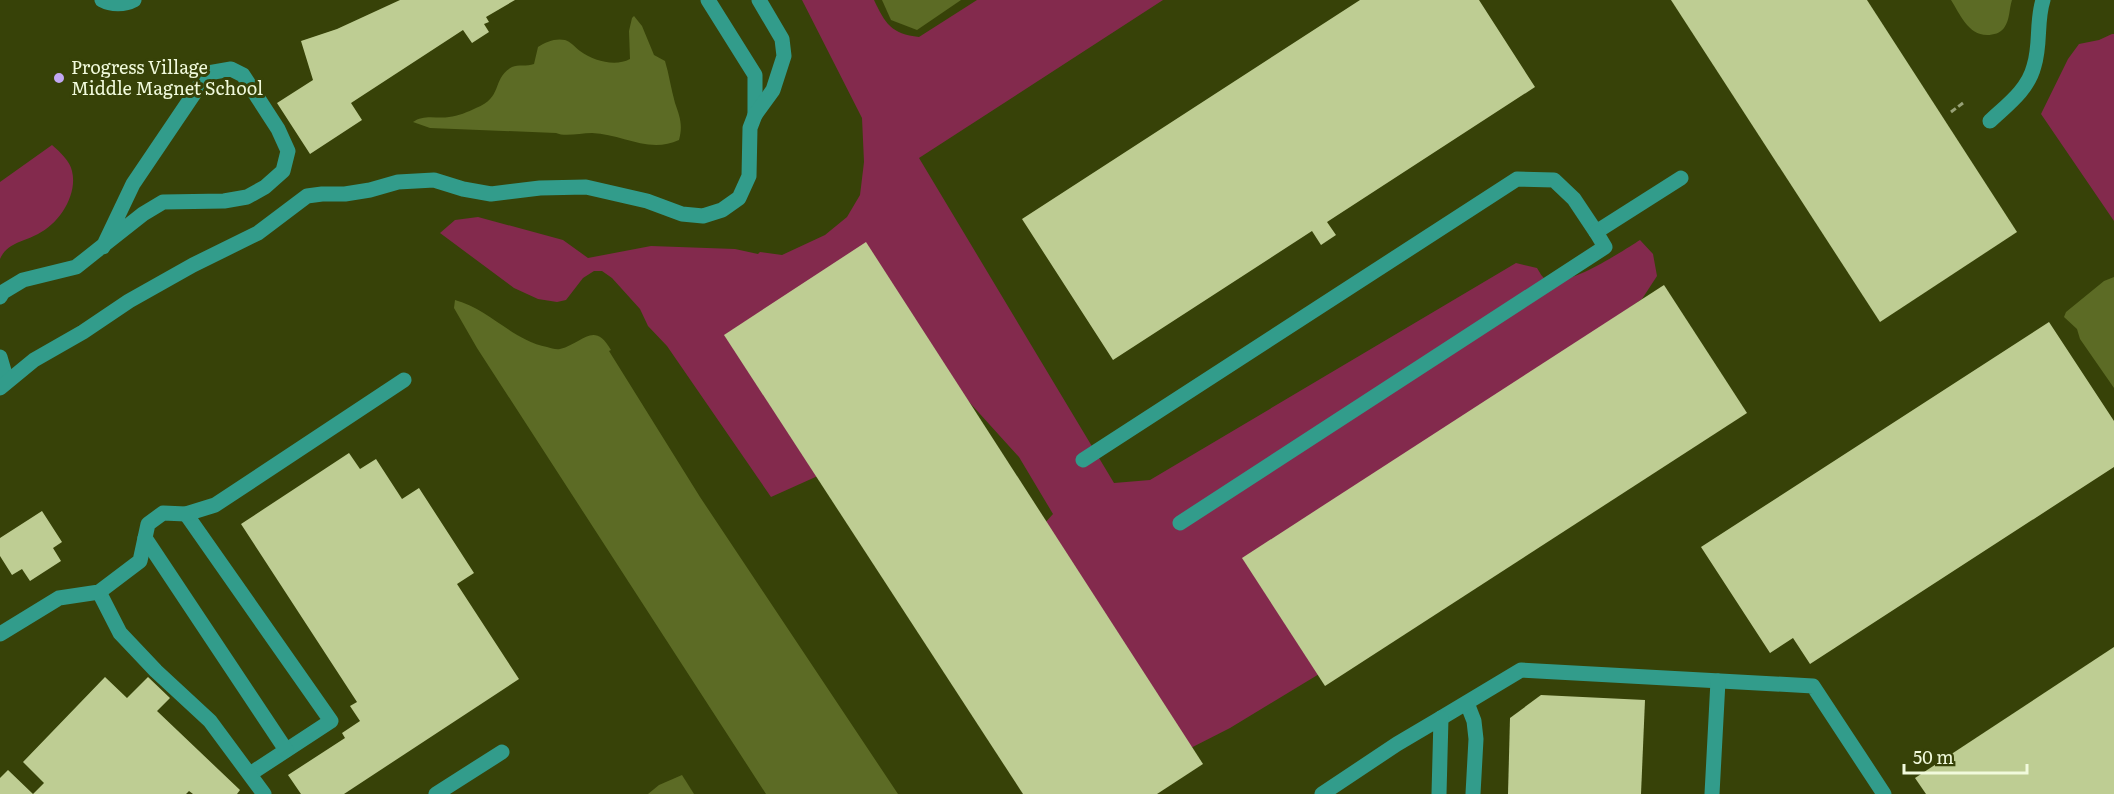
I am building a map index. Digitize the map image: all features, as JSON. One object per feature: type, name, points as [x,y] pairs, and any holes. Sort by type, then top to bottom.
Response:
[{"type":"street","points":[[102,0],[108,3],[128,4],[134,0]]},
{"type":"street","points":[[708,0],[755,75],[755,115]]},
{"type":"street","points":[[3,385],[34,360],[83,332],[129,301],[193,265],[258,233],[307,196],[345,194],[398,182],[434,180],[463,189],[491,194],[540,188],[586,187],[647,201],[682,214],[703,216],[722,210],[738,198],[749,176],[750,128],[755,115],[773,90],[784,56],[782,39],[759,0]]},
{"type":"street","points":[[1990,121],[2022,92],[2034,66],[2038,15],[2043,0]]},
{"type":"street","points":[[0,297],[3,292],[23,280],[76,267],[103,247],[143,214],[163,201],[224,201],[247,197],[265,187],[283,171],[288,151],[278,129],[243,75],[231,69],[208,73],[133,184],[103,247]]},
{"type":"street","points":[[1596,232],[1681,178]]},
{"type":"street","points":[[1083,460],[1517,179],[1554,180],[1574,199],[1605,247],[1180,523]]},
{"type":"street","points":[[0,357],[3,385]]},
{"type":"street","points":[[0,634],[59,598],[99,592],[140,561],[148,524],[163,513],[186,514],[215,504],[404,380]]},
{"type":"street","points":[[186,514],[331,721],[250,774]]},
{"type":"street","points":[[145,538],[286,750]]},
{"type":"street","points":[[99,592],[120,633],[156,671],[210,721],[264,794]]},
{"type":"street","points":[[1322,794],[1397,744],[1521,670],[1813,686],[1884,794]]},
{"type":"street","points":[[1712,794],[1718,681]]},
{"type":"street","points":[[1467,703],[1474,721],[1476,739],[1473,794]]},
{"type":"street","points":[[1439,794],[1441,718]]},
{"type":"street","points":[[436,794],[502,752]]},
{"type":"path","points":[[1951,112],[1963,104]]},
{"type":"shaded area","points":[[802,0],[874,0],[890,26],[902,33],[919,37],[977,0],[1163,0],[919,158],[1114,483],[1150,480],[1516,263],[1537,268],[1545,279],[1554,281],[1565,279],[1593,268],[1640,240],[1653,254],[1657,276],[1642,299],[1507,392],[1486,573],[1230,728],[1120,784],[1036,533],[1053,514],[1019,457],[961,393],[880,448],[771,497],[667,346],[648,326],[640,309],[612,278],[602,271],[594,271],[583,278],[566,300],[557,302],[538,299],[514,288],[440,233],[455,220],[478,217],[563,240],[588,258],[651,246],[735,249],[758,254],[760,252],[782,255],[825,235],[847,217],[860,195],[864,162],[862,118]]},
{"type":"shaded area","points":[[882,0],[961,0],[917,30],[891,20]]},
{"type":"shaded area","points":[[1951,0],[2012,0],[2004,28],[1997,33],[1987,35],[1970,28]]},
{"type":"shaded area","points":[[634,16],[642,26],[654,55],[665,61],[680,121],[679,140],[657,145],[603,134],[564,135],[430,128],[413,122],[426,117],[456,116],[485,104],[506,72],[514,66],[534,64],[538,47],[551,41],[567,41],[586,55],[605,62],[618,63],[630,59],[629,31]]},
{"type":"shaded area","points":[[2114,34],[2114,221],[2041,114],[2068,59],[2079,44],[2099,40]]},
{"type":"shaded area","points":[[52,145],[64,157],[72,171],[72,190],[65,208],[46,229],[11,246],[0,259],[0,182]]},
{"type":"shaded area","points":[[2114,277],[2114,388],[2080,339],[2077,329],[2064,317],[2066,312],[2104,281]]},
{"type":"shaded area","points":[[455,300],[479,310],[523,338],[552,348],[560,349],[593,335],[605,341],[700,497],[898,794],[766,794],[477,348],[454,308]]},
{"type":"shaded area","points":[[682,775],[694,794],[648,794],[659,785]]},
{"type":"building","points":[[400,0],[515,0],[486,17],[489,22],[484,24],[489,32],[472,43],[463,30],[351,103],[362,120],[310,154],[277,103],[313,80],[301,41],[337,29]]},
{"type":"building","points":[[1360,0],[1479,0],[1535,87],[1327,222],[1336,235],[1321,245],[1312,231],[1113,360],[1022,219]]},
{"type":"building","points":[[1671,0],[1867,0],[2017,232],[1880,322]]},
{"type":"building","points":[[866,242],[1203,764],[1157,794],[1023,794],[724,335]]},
{"type":"building","points":[[1664,285],[1747,413],[1325,686],[1242,558]]},
{"type":"building","points":[[2049,322],[2114,421],[2114,467],[1810,664],[1793,638],[1770,653],[1701,547]]},
{"type":"building","points":[[349,453],[360,469],[376,459],[402,499],[419,488],[474,573],[457,584],[519,679],[344,794],[301,794],[288,775],[345,738],[342,733],[360,721],[350,706],[357,702],[241,524]]},
{"type":"building","points":[[42,511],[62,542],[53,548],[61,561],[30,581],[22,569],[12,575],[0,556],[0,538]]},
{"type":"building","points":[[2114,647],[2114,794],[1926,794],[1915,778]]},
{"type":"building","points":[[105,677],[127,698],[148,677],[170,698],[157,711],[240,790],[237,794],[193,794],[189,791],[186,794],[33,794],[44,783],[23,762]]},
{"type":"building","points":[[1541,695],[1645,700],[1641,794],[1508,794],[1510,718]]},
{"type":"building","points":[[8,770],[33,794],[0,794],[0,778]]},
{"type":"place","name":"Progress Village Middle Magnet School","points":[[59,78]]}]
